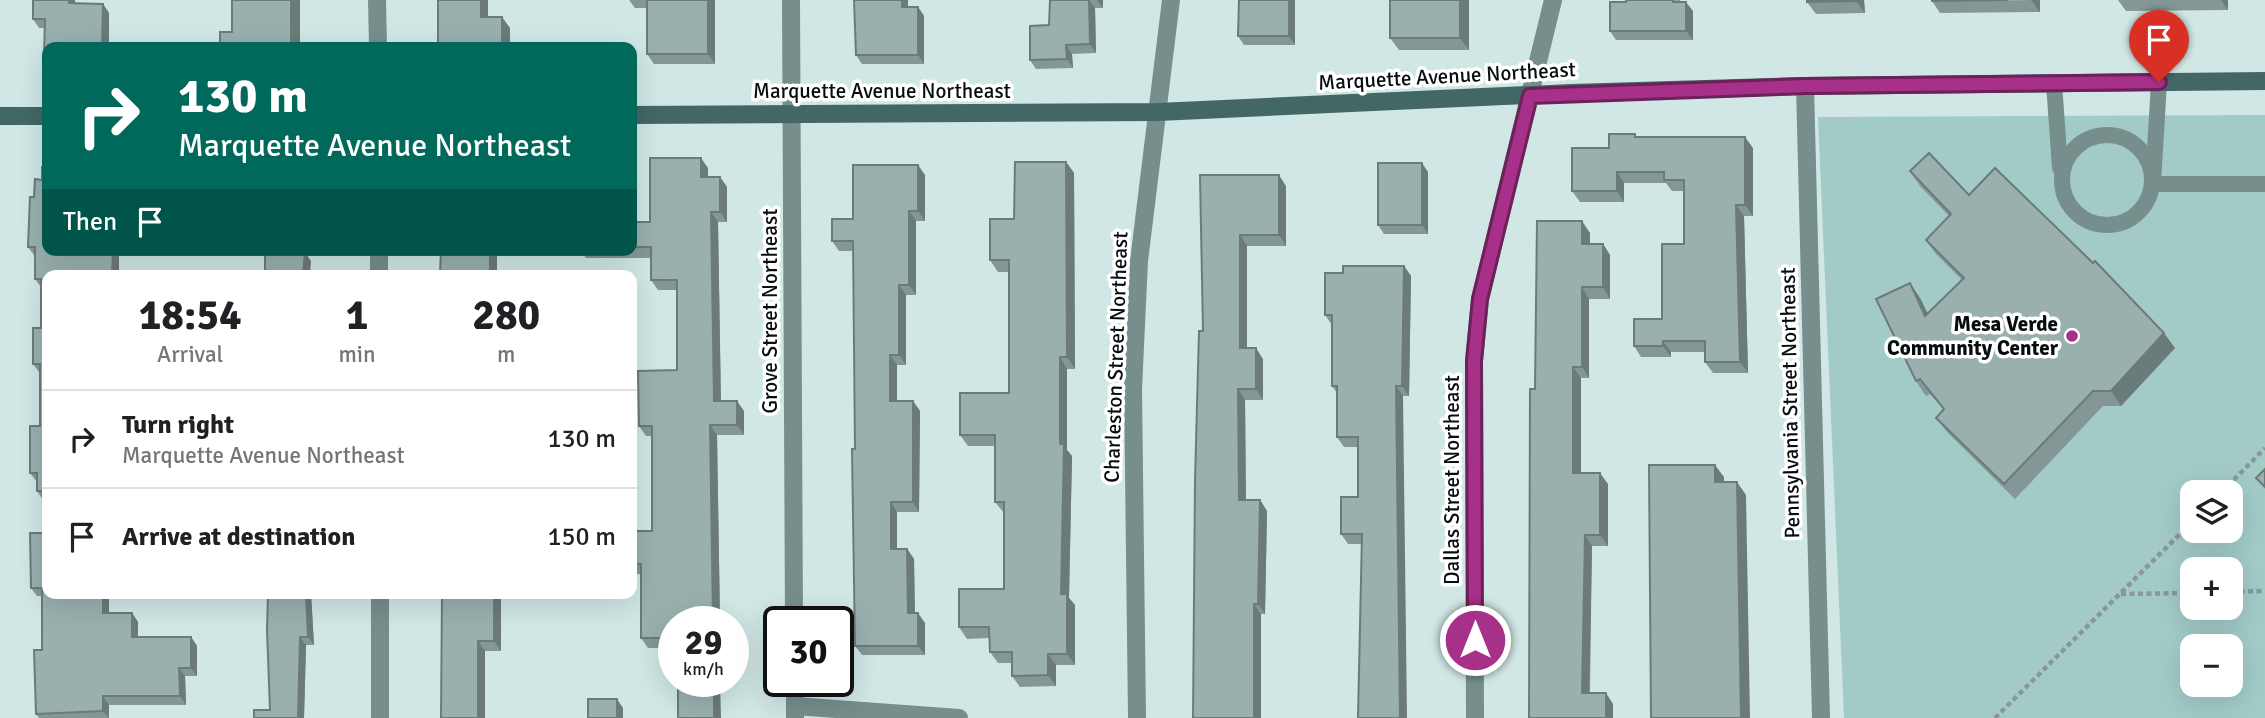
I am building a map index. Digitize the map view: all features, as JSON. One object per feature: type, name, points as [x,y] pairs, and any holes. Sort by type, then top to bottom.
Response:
[{"type":"street","points":[[377,0],[378,42]]},
{"type":"street","name":"Grove Street Northeast","points":[[791,0],[794,606]]},
{"type":"street","name":"Charleston Street Northeast","points":[[1137,718],[1133,389],[1139,261],[1171,0]]},
{"type":"street","name":"Dallas Street Northeast","points":[[1475,718],[1476,336],[1480,299],[1553,0]]},
{"type":"street","name":"Marquette Avenue Northeast","points":[[637,115],[1158,112],[1805,86],[2265,81]]},
{"type":"street","name":"Pennsylvania Street Northeast","points":[[1805,86],[1821,718]]},
{"type":"street","points":[[0,116],[42,116]]},
{"type":"street","points":[[380,599],[380,718]]},
{"type":"street","points":[[795,712],[958,718]]},
{"type":"lane","points":[[2054,83],[2061,182],[2072,209],[2096,224],[2112,225],[2127,221],[2140,212],[2149,199],[2153,184],[2159,82]]},
{"type":"lane","points":[[2061,182],[2063,167],[2079,143],[2106,134],[2128,140],[2145,154],[2152,169],[2153,184]]},
{"type":"lane","points":[[2153,184],[2265,184]]},
{"type":"path","points":[[2234,480],[2265,448]]},
{"type":"path","points":[[1995,718],[2180,534]]},
{"type":"path","points":[[2243,592],[2265,591]]},
{"type":"path","points":[[2121,594],[2180,593]]},
{"type":"shaded area","points":[[2265,115],[2265,718],[1844,718],[1818,117]]},
{"type":"building","points":[[33,0],[103,4],[102,42],[44,42],[45,19],[33,19]]},
{"type":"building","points":[[232,0],[291,0],[291,42],[220,42],[220,32],[232,32]]},
{"type":"building","points":[[438,0],[481,0],[481,17],[502,17],[502,42],[438,42]]},
{"type":"building","points":[[647,0],[708,0],[708,54],[647,54]]},
{"type":"building","points":[[854,0],[902,0],[902,7],[918,7],[918,55],[856,55]]},
{"type":"building","points":[[1050,0],[1089,0],[1090,44],[1066,45],[1067,59],[1030,60],[1030,26],[1049,25]]},
{"type":"building","points":[[1239,0],[1289,0],[1289,36],[1238,36]]},
{"type":"building","points":[[1390,0],[1460,0],[1460,38],[1390,38]]},
{"type":"building","points":[[1856,0],[1856,1],[1807,2]]},
{"type":"building","points":[[1932,0],[2008,0],[1932,1]]},
{"type":"building","points":[[1610,2],[1686,2],[1686,31],[1610,31]]},
{"type":"building","points":[[1609,134],[1635,134],[1635,137],[1745,137],[1745,205],[1736,205],[1740,362],[1705,362],[1705,341],[1663,341],[1663,346],[1634,346],[1634,319],[1662,319],[1662,244],[1684,244],[1684,180],[1664,180],[1664,172],[1617,172],[1617,191],[1572,191],[1572,148],[1609,148]]},
{"type":"building","name":"Mesa Verde Community Center","points":[[1929,153],[1969,195],[1995,168],[2093,263],[2095,261],[2164,333],[2111,391],[2093,391],[2004,484],[1936,418],[1944,409],[1920,379],[1916,381],[1876,299],[1910,283],[1925,316],[1964,278],[1926,240],[1951,214],[1910,171]]},
{"type":"building","points":[[650,158],[701,158],[701,177],[720,177],[720,212],[711,212],[714,401],[737,401],[737,425],[710,425],[713,606],[658,606],[658,638],[641,638],[641,564],[637,564],[637,531],[652,531],[652,426],[639,426],[638,371],[677,370],[677,280],[651,280],[651,247],[637,247],[637,222],[650,222]]},
{"type":"building","points":[[1015,162],[1066,162],[1067,357],[1060,357],[1060,444],[1064,444],[1061,594],[1067,594],[1067,654],[1048,654],[1048,675],[1012,676],[1012,652],[990,652],[989,627],[959,627],[959,589],[1004,589],[1004,502],[995,502],[995,435],[960,435],[960,393],[1009,393],[1009,260],[990,260],[990,219],[1014,219]]},
{"type":"building","points":[[1378,163],[1422,163],[1422,225],[1378,225]]},
{"type":"building","points":[[853,165],[918,165],[918,211],[909,211],[909,285],[899,285],[899,355],[890,355],[890,401],[913,401],[913,502],[891,502],[891,549],[907,549],[908,613],[918,613],[918,646],[855,646],[853,241],[832,241],[832,219],[853,219]]},
{"type":"building","points":[[1200,175],[1279,175],[1279,235],[1240,235],[1240,348],[1256,348],[1256,389],[1238,389],[1239,500],[1260,500],[1258,604],[1254,604],[1254,718],[1193,718],[1195,481],[1199,331],[1203,331]]},
{"type":"building","points":[[35,179],[42,180],[42,256],[113,256],[112,270],[42,270],[42,491],[37,491],[37,473],[30,473],[30,426],[40,426],[40,364],[33,364],[33,328],[41,328],[41,279],[35,279],[35,247],[28,247],[30,197],[34,197]]},
{"type":"building","points":[[1537,221],[1582,221],[1582,244],[1603,244],[1603,287],[1582,287],[1582,367],[1573,367],[1573,473],[1600,473],[1600,535],[1585,535],[1582,693],[1606,693],[1606,718],[1529,718],[1530,389],[1535,389]]},
{"type":"building","points":[[265,256],[305,256],[303,270],[265,270]]},
{"type":"building","points":[[441,256],[490,256],[490,270],[440,270]]},
{"type":"building","points":[[1343,266],[1404,266],[1402,386],[1396,386],[1400,718],[1358,718],[1362,534],[1341,534],[1341,497],[1358,497],[1358,437],[1337,437],[1337,386],[1332,386],[1332,315],[1325,315],[1325,273],[1343,273]]},
{"type":"building","points":[[1649,465],[1715,465],[1715,482],[1737,482],[1741,718],[1651,718]]},
{"type":"building","points":[[2265,469],[2265,487],[2256,478]]},
{"type":"building","points":[[30,533],[42,533],[42,588],[31,588]]},
{"type":"building","points":[[42,599],[103,599],[103,613],[132,613],[132,637],[191,637],[191,668],[179,668],[180,696],[103,696],[103,711],[36,714],[34,650],[42,650]]},
{"type":"building","points":[[268,599],[306,599],[308,637],[300,637],[298,718],[254,718],[254,710],[270,710]]},
{"type":"building","points":[[442,599],[494,599],[494,641],[478,641],[478,718],[441,718]]},
{"type":"building","points":[[678,697],[714,697],[714,718],[678,718]]},
{"type":"building","points":[[588,699],[617,699],[617,718],[588,718]]},
{"type":"place","name":"Mesa Verde Community Center","points":[[2072,336]]},
{"type":"route","points":[[1475,640],[1474,361],[1480,299],[1530,96],[1805,86],[2159,82]]}]
